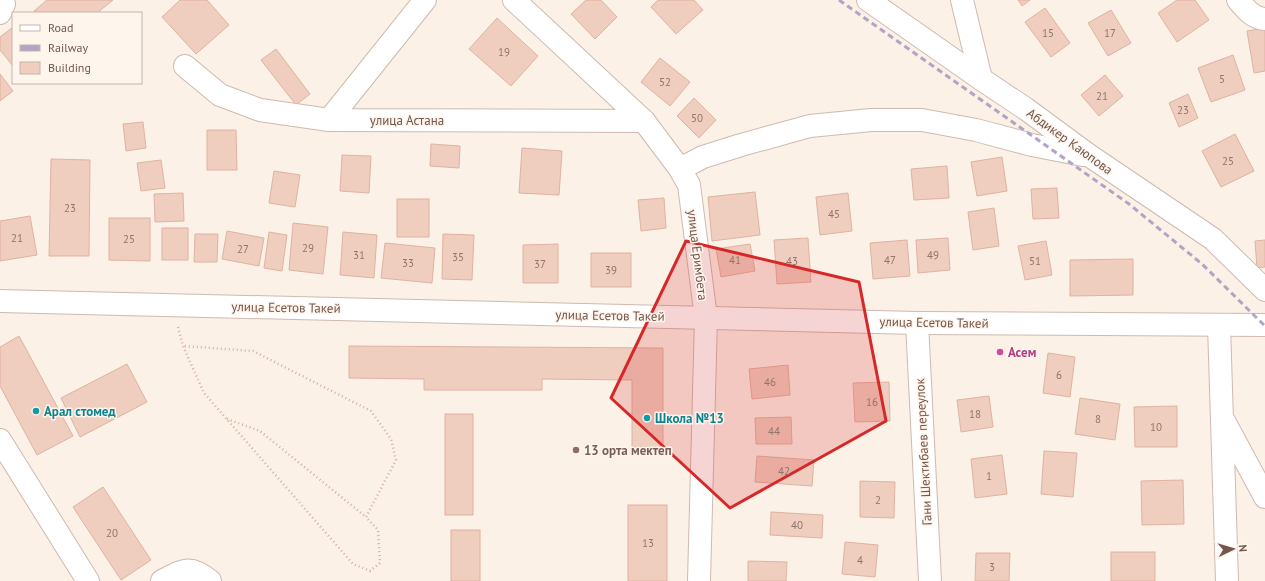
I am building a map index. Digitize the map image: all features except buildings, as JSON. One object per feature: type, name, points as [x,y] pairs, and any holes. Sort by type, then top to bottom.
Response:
[{"type":"street","points":[[0,13],[4,4],[2,0]]},
{"type":"street","points":[[328,120],[425,0]]},
{"type":"street","name":"улица Еримбета","points":[[514,0],[644,121],[680,169],[689,185],[706,318],[699,581]]},
{"type":"street","name":"Абдикер Каюпова","points":[[868,0],[1026,109],[1090,156],[1213,239],[1265,290]]},
{"type":"street","points":[[962,0],[981,79]]},
{"type":"street","points":[[1238,0],[1252,15],[1259,19],[1265,19]]},
{"type":"street","name":"улица Астана","points":[[185,66],[220,95],[260,110],[328,120],[644,121]]},
{"type":"street","points":[[680,169],[703,157],[810,126],[871,120],[922,120],[976,130],[1032,145],[1090,156]]},
{"type":"street","name":"улица Есетов Такей","points":[[0,301],[916,323],[1265,325]]},
{"type":"street","name":"Гани Шектибаев переулок","points":[[916,323],[930,581]]},
{"type":"street","points":[[1219,325],[1227,581]]},
{"type":"street","points":[[1222,416],[1265,497]]},
{"type":"street","points":[[0,440],[88,581]]},
{"type":"street","points":[[162,581],[183,570],[196,570],[210,581]]},
{"type":"path","points":[[176,320],[183,346],[204,393],[226,419],[353,564],[370,571],[380,563],[378,530],[366,517],[260,431],[226,419]]},
{"type":"path","points":[[183,346],[253,351],[371,411],[391,439],[396,460],[366,517]]},
{"type":"highlighted area","points":[[686,241],[859,282],[886,421],[730,508],[611,398]]},
{"type":"railway","points":[[839,0],[1129,204],[1202,264],[1265,326]]},
{"type":"place","name":"Асем","points":[[1000,352]]},
{"type":"place","name":"Арал стомед","points":[[36,411]]},
{"type":"place","name":"Школа №13","points":[[647,418]]},
{"type":"place","name":"13 орта мектеп","points":[[576,450]]}]
